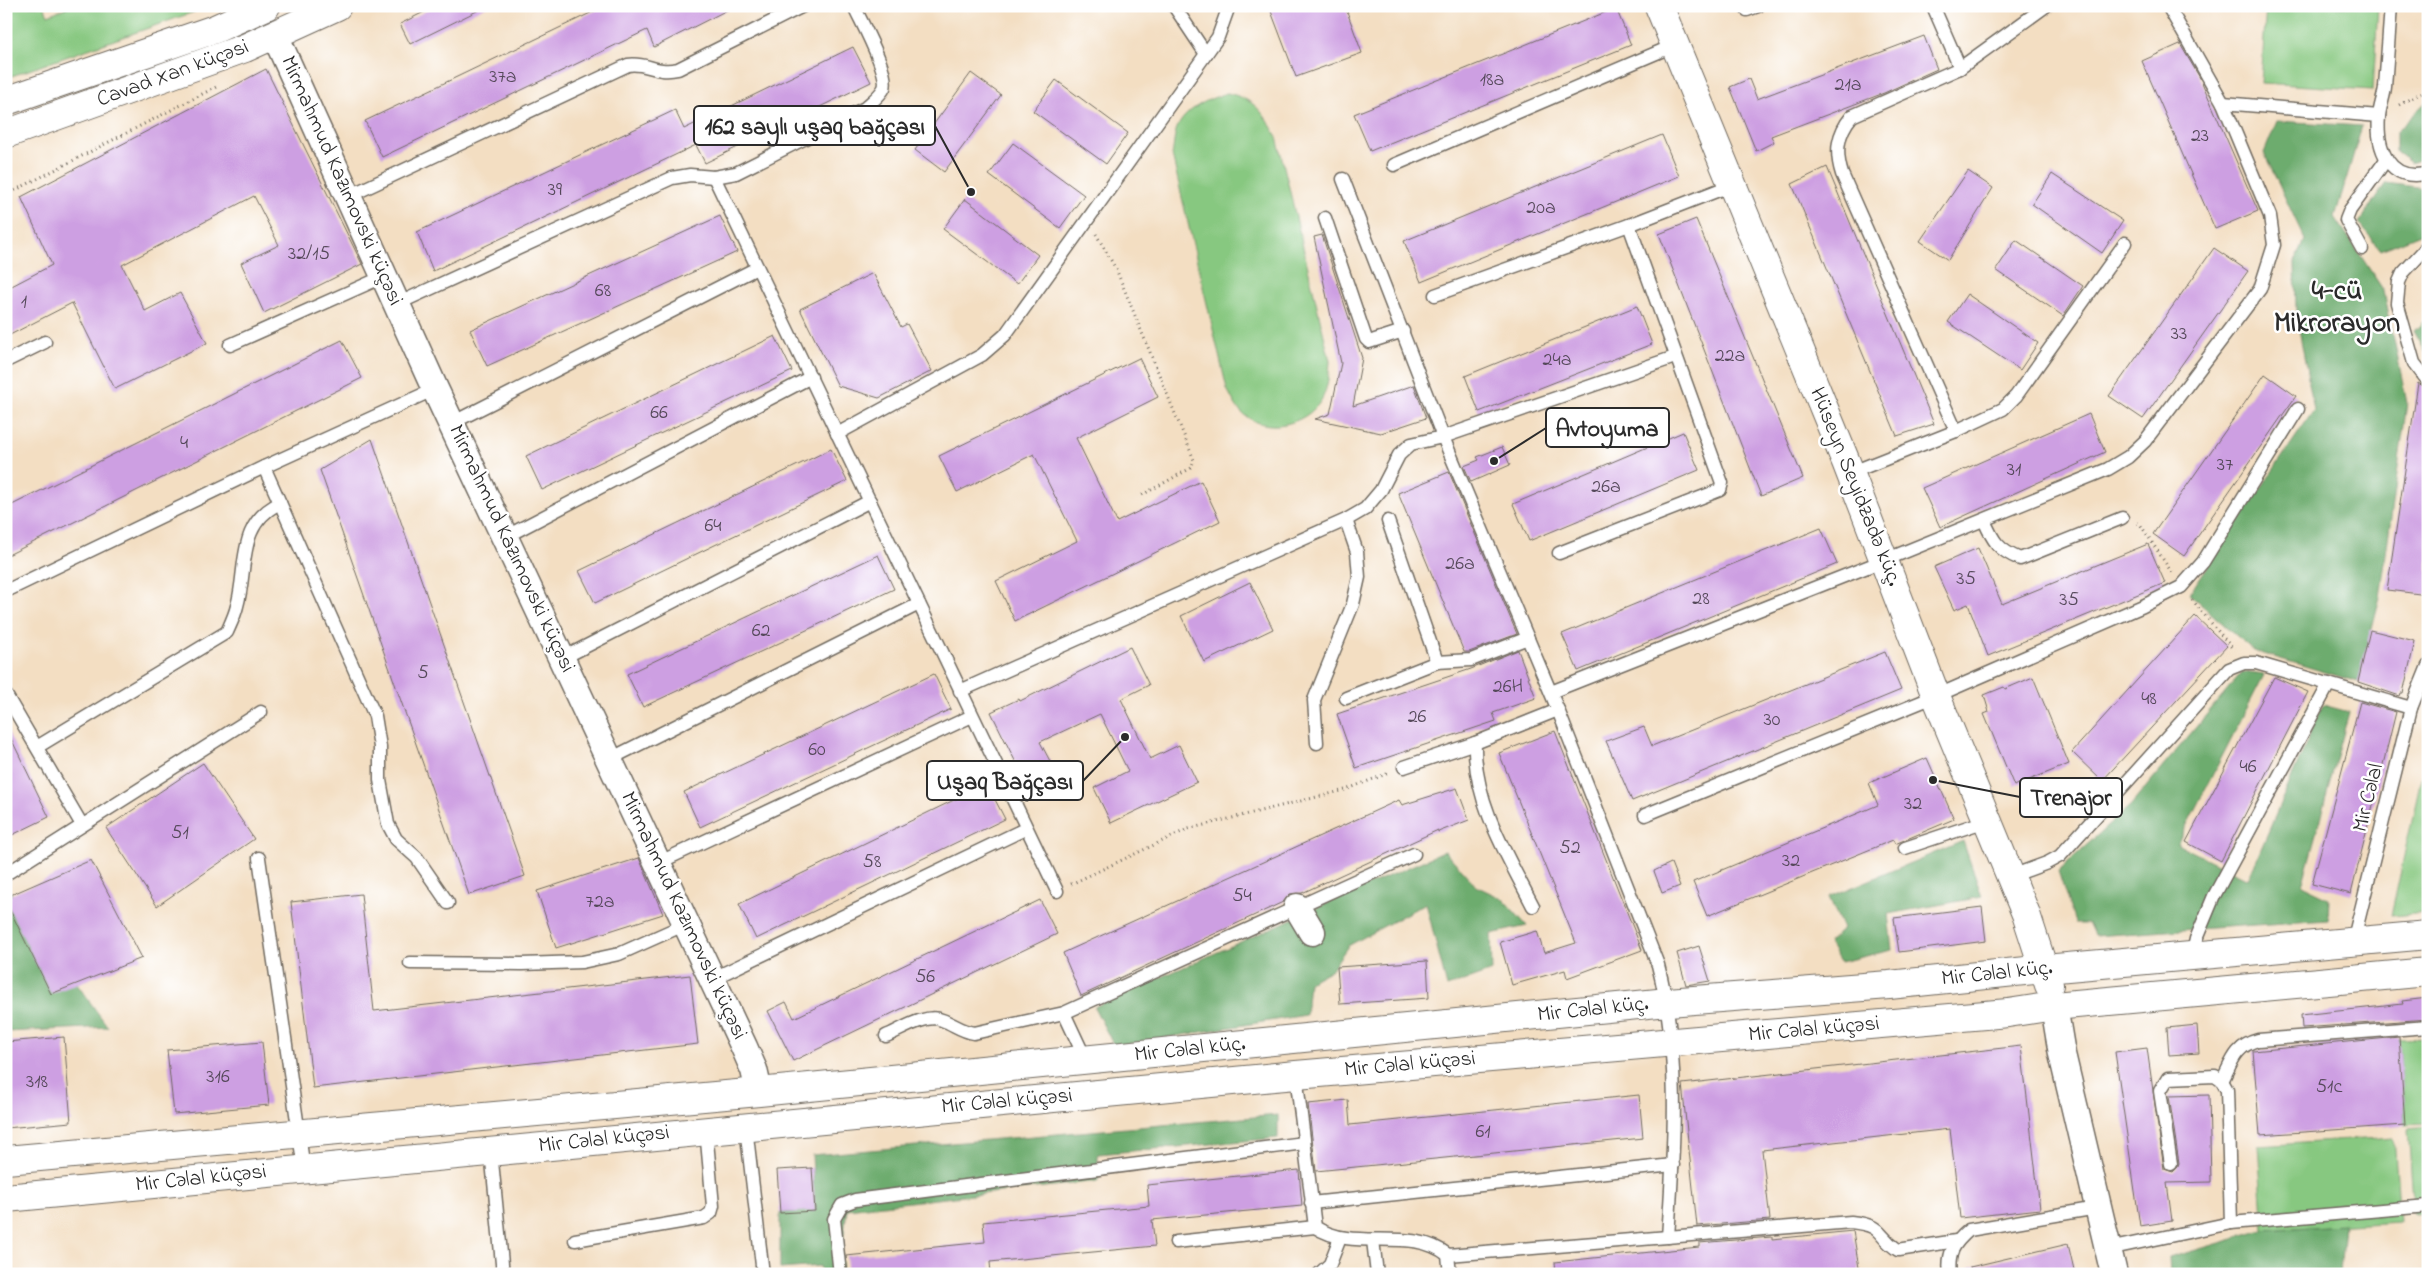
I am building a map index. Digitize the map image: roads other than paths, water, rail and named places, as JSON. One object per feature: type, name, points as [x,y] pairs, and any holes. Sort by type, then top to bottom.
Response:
[{"type":"street","name":"Cavad Xan küçəsi","points":[[6,134],[275,35],[337,6]]},
{"type":"street","name":"Hüseyn Seyidzadə küç.","points":[[1659,6],[1885,560],[1936,696],[1986,821],[2026,914],[2045,969],[2054,1006]]},
{"type":"street","name":"Cavad Xan küçəsi","points":[[6,102],[214,29],[263,7]]},
{"type":"street","name":"Mirmahmud Kazımovski küçəsi","points":[[263,7],[435,389],[610,759],[754,1070],[759,1092]]},
{"type":"street","points":[[1296,907],[1312,932]]},
{"type":"street","name":"Mir Cəlal küç.","points":[[759,1092],[1668,1002],[1889,985],[2045,969],[2428,935]]},
{"type":"street","name":"Mir Cəlal küç.","points":[[2008,1012],[2054,1006],[2428,972]]},
{"type":"street","points":[[2054,1006],[2097,1208],[2114,1274]]},
{"type":"street","name":"Mir Cəlal küçəsi","points":[[6,1198],[706,1130],[2008,1012]]},
{"type":"street","points":[[754,1126],[759,1092]]},
{"type":"street","name":"Mir Cəlal küçəsi","points":[[6,1160],[759,1092]]},
{"type":"lane","points":[[348,196],[628,65],[636,64],[664,72],[678,69],[803,6]]},
{"type":"lane","points":[[397,304],[672,178],[690,175],[714,177],[736,173],[864,108],[878,97],[884,86],[884,73],[854,6]]},
{"type":"lane","points":[[1174,6],[1184,12],[1206,54]]},
{"type":"lane","points":[[838,434],[982,355],[1005,335],[1218,37],[1229,6]]},
{"type":"lane","points":[[1933,6],[1960,68]]},
{"type":"lane","points":[[1956,431],[1838,160],[1838,140],[1842,127],[1852,116],[1960,68],[2046,6]]},
{"type":"lane","points":[[1551,692],[1885,560],[2108,469],[2128,457],[2145,441],[2260,289],[2274,244],[2270,216],[2223,102],[2168,6]]},
{"type":"lane","points":[[2391,6],[2384,98],[2379,116],[2380,145],[2386,160],[2397,171],[2412,176],[2428,173]]},
{"type":"lane","points":[[1394,165],[1675,45]]},
{"type":"lane","points":[[2223,102],[2379,116]]},
{"type":"lane","points":[[2362,249],[2346,220],[2350,210],[2386,160]]},
{"type":"lane","points":[[714,177],[811,377],[1025,830],[1056,891]]},
{"type":"lane","points":[[1342,179],[1443,437],[1551,692],[1649,939],[1668,1002],[1672,1042],[1673,1165],[1668,1237]]},
{"type":"lane","points":[[1435,295],[1629,225],[1732,185]]},
{"type":"lane","points":[[1325,218],[1366,339],[1369,342],[1378,341],[1403,331]]},
{"type":"lane","points":[[1559,553],[1720,490],[1722,483],[1629,225]]},
{"type":"lane","points":[[1850,473],[1956,431],[2002,409],[2016,396],[2125,242]]},
{"type":"lane","points":[[2428,246],[2403,273],[2399,282],[2397,303],[2414,363],[2428,381]]},
{"type":"lane","points":[[452,423],[757,268]]},
{"type":"lane","points":[[230,345],[385,276]]},
{"type":"lane","points":[[6,361],[45,342]]},
{"type":"lane","points":[[960,690],[1346,520],[1365,509],[1381,490],[1391,467],[1411,444],[1443,437],[1675,357]]},
{"type":"lane","points":[[505,537],[811,377]]},
{"type":"lane","points":[[6,591],[264,467],[435,389]]},
{"type":"lane","points":[[1646,815],[1936,696],[2143,606],[2181,587],[2203,562],[2298,408]]},
{"type":"lane","points":[[264,467],[374,716],[380,747],[380,780],[388,824],[396,838],[417,858],[448,903]]},
{"type":"lane","points":[[562,658],[870,501]]},
{"type":"lane","points":[[37,747],[227,632],[238,606],[243,555],[254,526],[268,509],[280,503]]},
{"type":"lane","points":[[1984,520],[1993,542],[2009,554],[2020,559],[2122,518]]},
{"type":"lane","points":[[1317,743],[1314,700],[1353,604],[1360,577],[1357,552],[1346,520]]},
{"type":"lane","points":[[1388,521],[1437,662]]},
{"type":"lane","points":[[610,759],[919,604]]},
{"type":"lane","points":[[1346,698],[1437,662],[1471,660],[1528,638]]},
{"type":"lane","points":[[2009,877],[2046,864],[2060,856],[2229,669],[2244,663],[2256,663],[2411,708]]},
{"type":"lane","name":"Mir Cəlal","points":[[2353,942],[2411,708],[2428,666]]},
{"type":"lane","points":[[2192,956],[2196,939],[2214,896],[2329,684]]},
{"type":"lane","points":[[6,695],[82,825]]},
{"type":"lane","points":[[1404,767],[1476,743],[1558,710]]},
{"type":"lane","points":[[6,874],[261,712]]},
{"type":"lane","points":[[658,862],[972,716]]},
{"type":"lane","points":[[1476,743],[1475,756],[1484,802],[1499,839],[1533,906]]},
{"type":"lane","points":[[1905,848],[1986,821]]},
{"type":"lane","points":[[712,979],[1025,830]]},
{"type":"lane","points":[[886,1036],[931,1017],[941,1019],[962,1031],[974,1033],[1064,1013],[1414,854]]},
{"type":"lane","points":[[259,858],[304,1169]]},
{"type":"lane","points":[[410,963],[522,964],[582,962],[619,954],[686,924]]},
{"type":"lane","points":[[1064,1013],[1086,1060]]},
{"type":"lane","points":[[2222,1081],[2237,1052],[2246,1043],[2428,1027]]},
{"type":"lane","points":[[1296,1076],[1315,1227]]},
{"type":"lane","points":[[2171,1164],[2160,1091],[2163,1083],[2168,1078],[2215,1076],[2222,1081],[2227,1090],[2230,1223]]},
{"type":"lane","points":[[754,1126],[763,1274]]},
{"type":"lane","points":[[575,1240],[704,1218],[710,1213],[713,1206],[706,1130]]},
{"type":"lane","points":[[840,1274],[834,1219],[842,1205],[855,1200],[1304,1143]]},
{"type":"lane","points":[[490,1151],[503,1274]]},
{"type":"lane","points":[[1311,1203],[1673,1165]]},
{"type":"lane","points":[[2108,1249],[2230,1223],[2428,1206]]},
{"type":"lane","points":[[1950,1274],[1950,1252],[1956,1241],[1969,1230],[2097,1208]]},
{"type":"lane","points":[[1448,1255],[1852,1222],[1869,1224],[1878,1228],[1887,1242],[1898,1250],[1956,1241]]},
{"type":"lane","points":[[1176,1242],[1315,1227],[1325,1234],[1340,1238],[1416,1241],[1438,1246],[1448,1255],[1450,1274]]},
{"type":"lane","points":[[1319,1274],[1330,1264],[1340,1238]]},
{"type":"lane","points":[[1373,1240],[1377,1274]]},
{"type":"place","name":"162 saylı uşaq bağçası","points":[[971,192]]},
{"type":"place","name":"Avtoyuma","points":[[1494,461]]},
{"type":"place","name":"Uşaq Bağçası","points":[[1125,737]]},
{"type":"place","name":"Trenajor","points":[[1933,780]]},
{"type":"district","name":"4-cü Mikrorayon","points":[[2337,308]]}]
